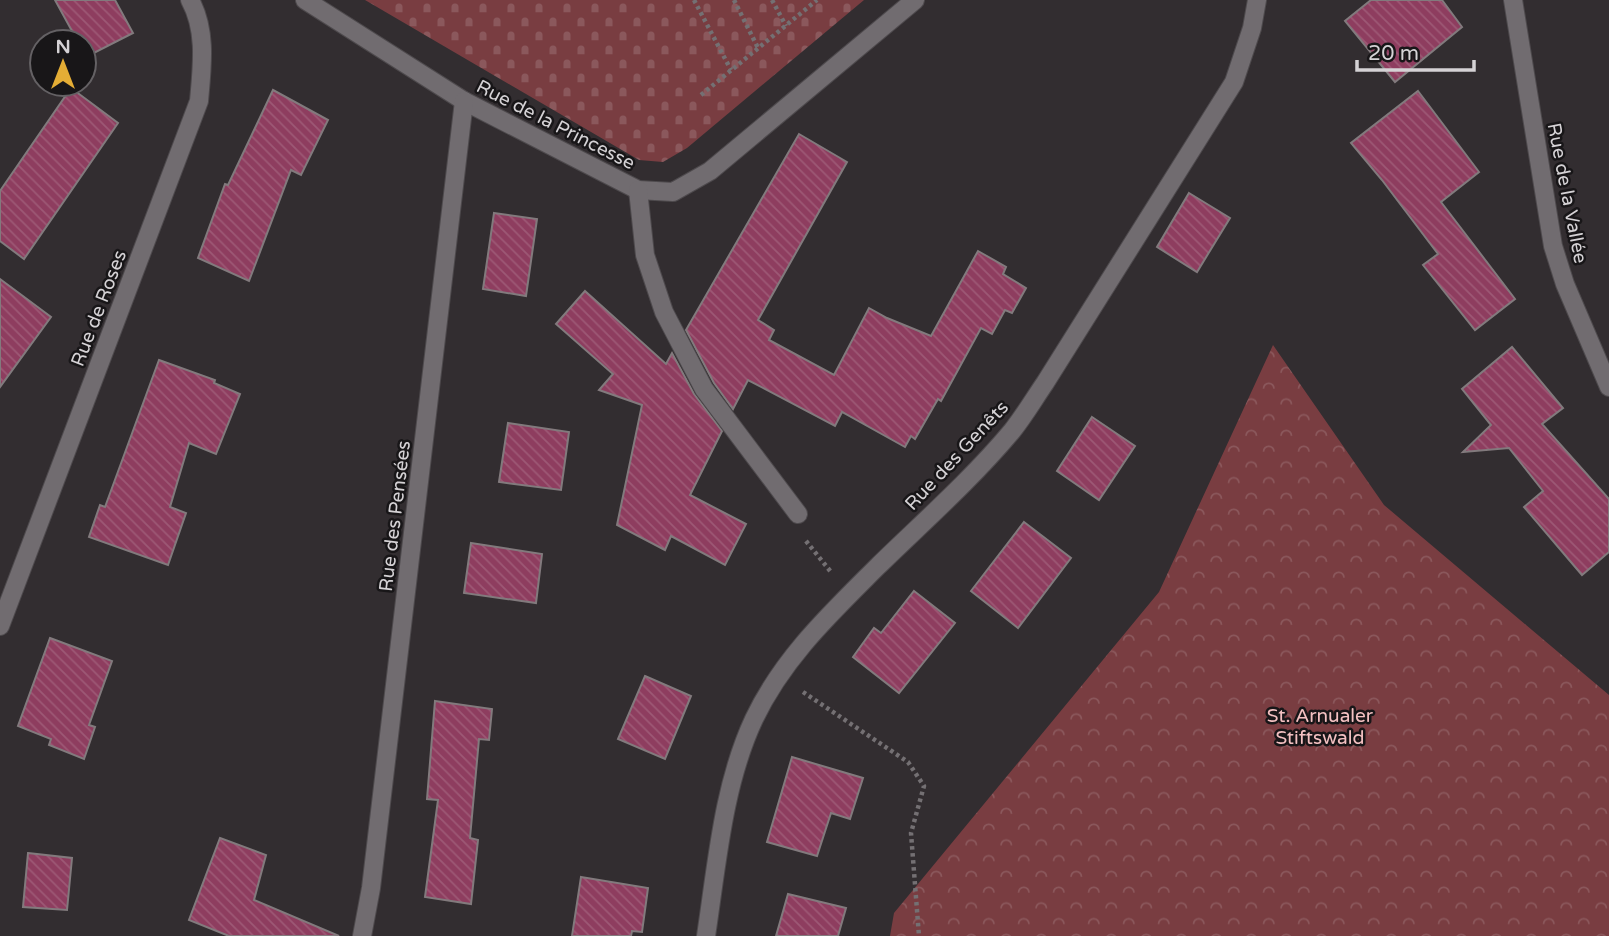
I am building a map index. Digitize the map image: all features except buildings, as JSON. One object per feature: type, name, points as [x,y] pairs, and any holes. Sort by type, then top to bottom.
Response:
[{"type":"street","name":"Rue de Roses","points":[[0,626],[199,101],[203,57],[197,13],[190,0]]},
{"type":"street","name":"Rue de la Princesse","points":[[305,0],[464,101],[638,190],[673,192],[710,171],[915,0]]},
{"type":"street","name":"Rue des Genêts","points":[[706,936],[734,774],[753,720],[777,676],[814,629],[1012,430],[1045,383],[1234,82],[1252,28],[1256,0]]},
{"type":"street","name":"Rue de la Vallée","points":[[1513,0],[1553,246],[1565,284],[1609,387]]},
{"type":"street","name":"Rue des Pensées","points":[[362,936],[373,874],[464,101]]},
{"type":"street","points":[[638,190],[645,255],[664,312],[704,389],[798,514]]},
{"type":"path","points":[[694,0],[731,70]]},
{"type":"path","points":[[734,0],[758,48]]},
{"type":"path","points":[[772,0],[786,26]]},
{"type":"path","points":[[701,95],[817,0]]},
{"type":"path","points":[[798,514],[802,535],[850,594]]},
{"type":"path","points":[[777,676],[908,762],[924,786],[912,833],[919,936]]},
{"type":"green space","points":[[365,0],[864,0],[687,148],[663,162],[639,160]]},
{"type":"green space","name":"St. Arnualer Stiftswald","points":[[1273,345],[1384,505],[1609,695],[1609,936],[890,936],[894,913],[1159,592]]}]
